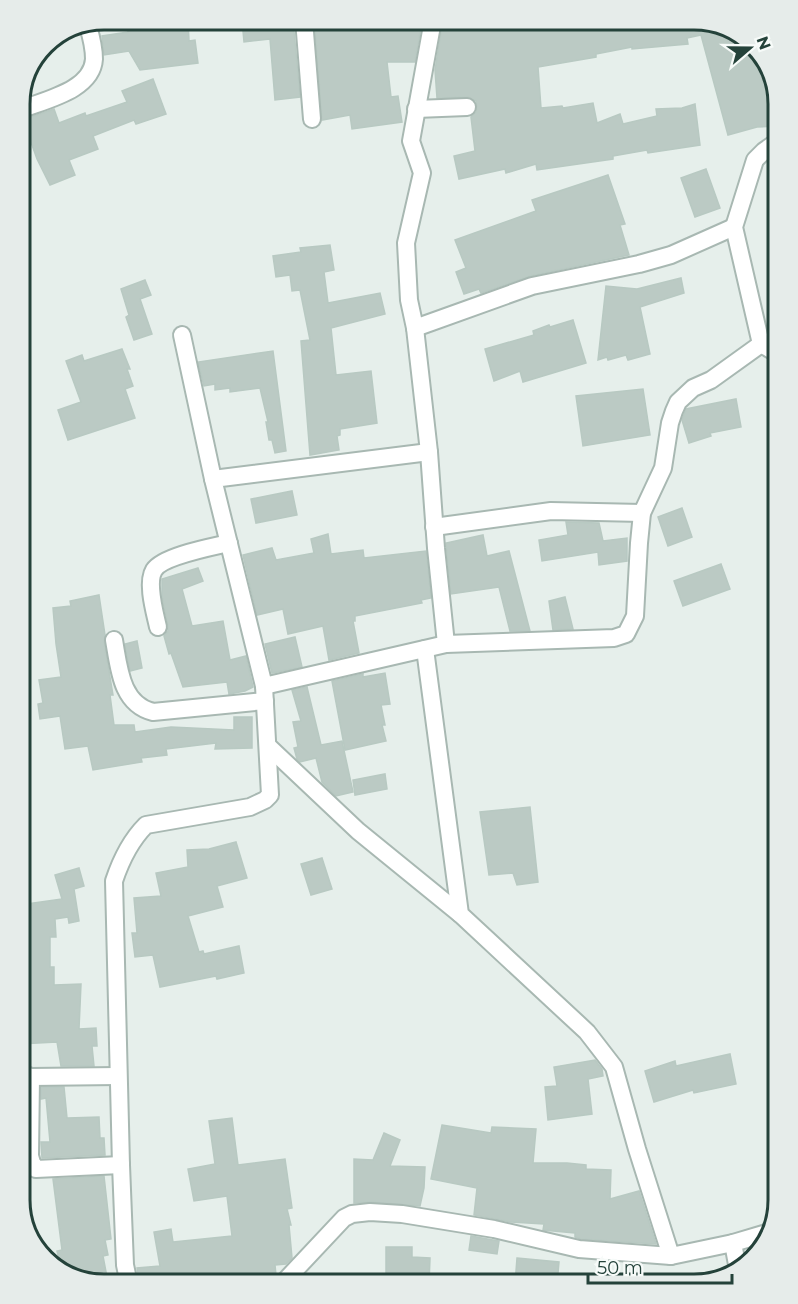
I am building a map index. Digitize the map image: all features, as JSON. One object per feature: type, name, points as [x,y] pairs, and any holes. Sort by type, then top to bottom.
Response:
[{"type":"street","points":[[305,30],[312,119]]},
{"type":"street","points":[[431,30],[411,141],[422,172],[406,243],[409,300],[415,328],[429,452],[446,644]]},
{"type":"street","points":[[30,106],[80,86],[90,72],[94,60],[89,31]]},
{"type":"street","points":[[416,110],[467,107]]},
{"type":"street","points":[[768,149],[755,160],[734,227],[761,344],[768,348]]},
{"type":"street","points":[[415,328],[532,286],[639,264],[670,255],[734,227]]},
{"type":"street","points":[[126,1274],[114,881],[120,863],[136,835],[146,825],[250,807],[270,795],[265,694],[213,479],[182,335]]},
{"type":"street","points":[[114,640],[125,690],[133,702],[142,709],[153,712],[265,694],[446,644],[614,638],[626,634],[635,616],[642,513],[659,481],[670,423],[678,402],[693,388],[711,380],[761,344]]},
{"type":"street","points":[[213,479],[429,452]]},
{"type":"street","points":[[434,527],[551,511],[642,513]]},
{"type":"street","points":[[158,627],[151,578],[154,569],[163,562],[229,543]]},
{"type":"street","points":[[425,649],[460,914]]},
{"type":"street","points":[[268,746],[358,831],[460,914],[587,1032],[614,1067],[671,1256]]},
{"type":"street","points":[[30,1075],[118,1076]]},
{"type":"street","points":[[30,1156],[36,1169],[121,1165]]},
{"type":"street","points":[[291,1274],[344,1218],[352,1214],[370,1212],[402,1214],[494,1230],[579,1249],[671,1256],[759,1235]]},
{"type":"street","points":[[733,1243],[736,1261]]},
{"type":"building","points":[[128,30],[188,30],[189,41],[195,40],[198,63],[140,70],[129,51],[104,55],[102,36],[128,32]]},
{"type":"building","points":[[243,30],[294,30],[300,97],[275,100],[270,39],[244,42]]},
{"type":"building","points":[[315,30],[420,30],[415,62],[387,62],[391,97],[398,96],[402,122],[352,129],[350,115],[322,120]]},
{"type":"building","points":[[441,30],[709,31],[735,42],[756,63],[767,89],[768,126],[728,135],[701,35],[687,38],[688,44],[632,49],[632,47],[596,54],[596,57],[538,67],[541,108],[562,106],[563,108],[593,103],[597,123],[620,114],[623,124],[657,116],[656,109],[682,108],[695,104],[700,145],[648,153],[647,150],[613,156],[613,159],[537,170],[536,164],[506,173],[505,169],[459,179],[454,156],[475,151],[471,117],[476,112],[476,101],[468,97],[437,98],[435,70]]},
{"type":"building","points":[[153,79],[166,114],[136,124],[134,120],[93,136],[98,149],[69,160],[75,175],[50,185],[30,140],[30,118],[54,109],[59,123],[85,113],[86,116],[127,102],[122,91]]},
{"type":"building","points":[[706,169],[720,208],[695,217],[681,178]]},
{"type":"building","points":[[608,175],[625,224],[620,225],[629,255],[530,276],[481,293],[479,289],[464,294],[456,272],[466,268],[455,240],[536,211],[532,200]]},
{"type":"building","points":[[330,245],[334,270],[324,272],[328,303],[380,293],[385,314],[331,328],[336,375],[371,371],[377,423],[340,429],[340,435],[337,436],[339,450],[310,455],[301,341],[310,340],[300,290],[292,291],[290,275],[276,277],[273,256],[301,252],[300,248]]},
{"type":"building","points":[[681,278],[684,293],[640,307],[650,354],[628,360],[626,355],[598,360],[606,286],[637,289]]},
{"type":"building","points":[[145,280],[151,295],[140,299],[152,334],[134,340],[126,317],[129,315],[121,289]]},
{"type":"building","points":[[573,320],[586,363],[523,382],[520,371],[494,381],[485,349],[534,335],[533,331],[549,325],[550,327]]},
{"type":"building","points":[[122,349],[130,369],[127,369],[133,386],[125,389],[135,418],[68,440],[58,410],[81,402],[66,361],[82,355],[84,361]]},
{"type":"building","points":[[273,351],[286,451],[275,453],[272,440],[269,440],[266,422],[268,422],[260,388],[230,392],[230,388],[215,390],[215,384],[204,386],[198,362]]},
{"type":"building","points":[[643,389],[650,435],[583,446],[576,396]]},
{"type":"building","points":[[736,399],[741,427],[710,433],[711,436],[689,443],[682,420],[686,409]]},
{"type":"building","points":[[292,491],[297,515],[256,523],[251,499]]},
{"type":"building","points":[[682,508],[692,537],[668,546],[658,517]]},
{"type":"building","points":[[566,522],[599,523],[603,541],[627,538],[627,561],[599,565],[598,552],[542,561],[539,540],[568,535]]},
{"type":"building","points":[[328,534],[331,554],[363,550],[364,558],[426,551],[431,598],[421,600],[422,603],[355,616],[355,621],[353,621],[359,653],[329,660],[323,626],[288,634],[283,609],[257,615],[243,555],[272,548],[276,560],[314,553],[311,539]]},
{"type":"building","points":[[483,535],[487,556],[509,551],[530,631],[510,631],[499,587],[451,594],[446,543]]},
{"type":"building","points":[[721,564],[730,589],[683,606],[674,581]]},
{"type":"building","points":[[198,568],[203,581],[182,589],[192,626],[223,621],[230,660],[246,656],[253,687],[245,691],[229,694],[227,682],[183,687],[171,653],[169,654],[164,636],[168,631],[168,625],[162,597],[162,579]]},
{"type":"building","points":[[99,595],[113,695],[110,695],[114,725],[134,725],[135,732],[171,727],[234,730],[234,717],[252,717],[252,748],[215,749],[216,743],[166,749],[167,755],[141,758],[142,762],[93,770],[88,746],[65,749],[60,716],[40,719],[38,704],[43,703],[39,680],[61,677],[53,608],[71,606],[70,601]]},
{"type":"building","points":[[565,597],[573,629],[553,630],[549,601]]},
{"type":"building","points":[[295,637],[302,667],[272,673],[265,644]]},
{"type":"building","points":[[137,641],[142,668],[130,671],[125,644]]},
{"type":"building","points":[[385,673],[390,704],[381,705],[386,741],[345,750],[332,681],[363,674],[363,677]]},
{"type":"building","points":[[307,687],[321,745],[342,741],[353,792],[336,796],[322,782],[316,758],[300,762],[297,759],[294,748],[298,747],[293,722],[301,721],[292,690]]},
{"type":"building","points":[[385,774],[387,789],[355,795],[353,780]]},
{"type":"building","points":[[530,807],[538,882],[517,885],[513,873],[489,875],[480,812]]},
{"type":"building","points":[[236,842],[247,878],[217,886],[223,907],[188,916],[199,952],[203,951],[204,954],[239,946],[244,973],[160,987],[153,955],[135,957],[132,933],[137,933],[134,898],[161,896],[156,873],[188,867],[187,850],[209,849]]},
{"type":"building","points":[[322,858],[332,889],[311,895],[301,864]]},
{"type":"building","points":[[79,868],[84,886],[74,889],[79,921],[69,923],[68,917],[55,919],[56,937],[50,937],[50,967],[54,967],[54,985],[81,984],[79,1029],[96,1028],[97,1046],[92,1046],[94,1066],[61,1066],[57,1042],[30,1043],[30,904],[62,899],[55,875]]},
{"type":"building","points":[[730,1054],[736,1084],[694,1093],[693,1090],[654,1102],[645,1071],[675,1061],[676,1066]]},
{"type":"building","points":[[595,1060],[602,1069],[603,1076],[588,1079],[592,1114],[548,1120],[545,1087],[557,1086],[554,1067]]},
{"type":"building","points":[[41,1087],[64,1087],[67,1118],[99,1117],[100,1138],[104,1138],[105,1155],[42,1158],[41,1142],[50,1142],[46,1098],[41,1099]]},
{"type":"building","points":[[232,1118],[238,1165],[285,1159],[292,1208],[287,1209],[291,1225],[289,1225],[292,1258],[286,1264],[275,1265],[276,1274],[138,1274],[137,1268],[160,1266],[154,1232],[171,1229],[173,1242],[232,1236],[227,1196],[194,1201],[188,1169],[215,1164],[209,1121]]},
{"type":"building","points":[[442,1125],[491,1133],[492,1127],[536,1129],[533,1163],[567,1163],[586,1165],[586,1169],[611,1170],[610,1199],[639,1191],[656,1244],[581,1239],[575,1237],[575,1233],[543,1230],[544,1224],[511,1222],[474,1215],[477,1188],[431,1179]]},
{"type":"building","points":[[384,1133],[400,1140],[390,1166],[425,1167],[420,1206],[354,1203],[354,1159],[373,1160]]},
{"type":"building","points":[[104,1176],[111,1239],[105,1240],[108,1255],[103,1256],[106,1274],[89,1273],[59,1259],[57,1251],[62,1250],[53,1179]]},
{"type":"building","points":[[471,1236],[499,1241],[497,1254],[469,1250]]},
{"type":"building","points":[[386,1247],[412,1247],[412,1257],[430,1258],[429,1274],[386,1274]]},
{"type":"building","points":[[517,1258],[559,1262],[558,1274],[516,1274]]}]
